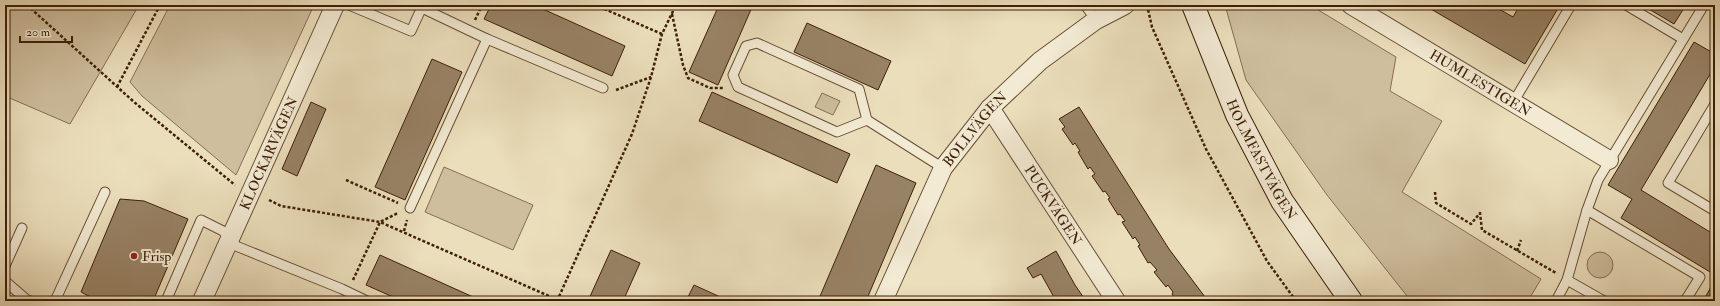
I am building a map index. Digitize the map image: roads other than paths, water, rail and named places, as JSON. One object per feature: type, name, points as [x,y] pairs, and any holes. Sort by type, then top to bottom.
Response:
[{"type":"street","name":"KLOCKARVÄGEN","points":[[202,301],[335,5]]},
{"type":"street","name":"BOLLVÄGEN","points":[[883,301],[943,168],[990,108],[1040,61],[1096,20],[1125,5]]},
{"type":"street","name":"HOLMFASTVÄGEN","points":[[1193,5],[1237,115],[1282,200],[1351,301]]},
{"type":"street","name":"HUMLESTIGEN","points":[[1351,5],[1514,101],[1609,160]]},
{"type":"street","name":"PUCKVÄGEN","points":[[990,108],[1116,301]]},
{"type":"lane","points":[[349,5],[410,31],[422,7],[487,38],[603,88]]},
{"type":"lane","points":[[1085,5],[1096,20]]},
{"type":"lane","points":[[1514,101],[1571,5]]},
{"type":"lane","points":[[1626,5],[1683,39]]},
{"type":"lane","points":[[1556,301],[1567,280],[1587,210],[1598,180],[1704,5]]},
{"type":"lane","points":[[410,208],[487,38]]},
{"type":"lane","points":[[867,120],[837,132],[738,87],[732,75],[746,46],[757,43],[859,89],[867,120],[943,168]]},
{"type":"lane","points":[[1715,104],[1668,182],[1715,211]]},
{"type":"lane","points":[[55,301],[105,192]]},
{"type":"lane","points":[[1587,210],[1700,278],[1685,301]]},
{"type":"lane","points":[[166,301],[201,220],[223,231],[236,246],[367,301]]},
{"type":"lane","points":[[5,266],[22,228]]},
{"type":"lane","points":[[5,280],[19,298],[31,301]]},
{"type":"lane","points":[[1567,280],[1604,301]]},
{"type":"place","name":"Frisp","points":[[134,256]]}]
